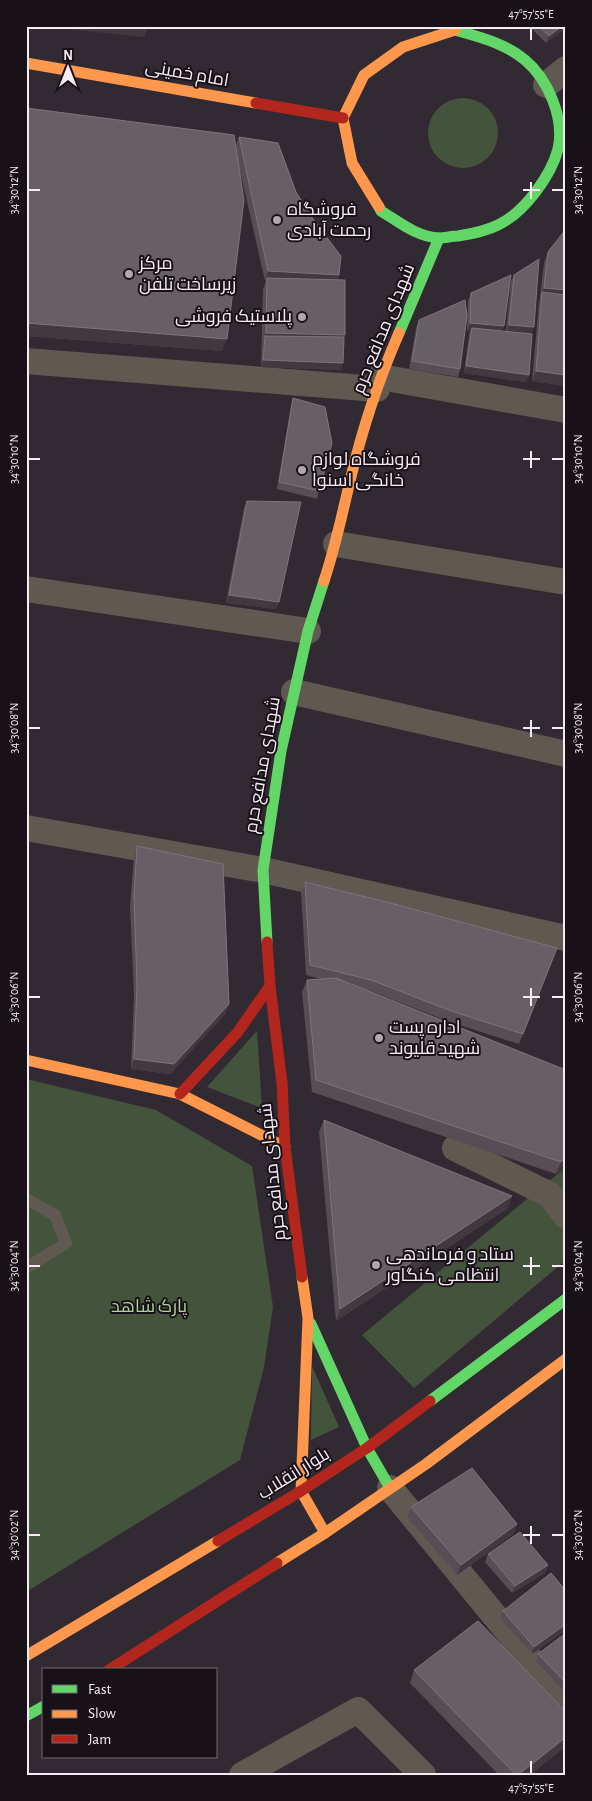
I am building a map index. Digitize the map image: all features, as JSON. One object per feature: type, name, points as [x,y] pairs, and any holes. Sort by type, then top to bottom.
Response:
[{"type":"main road","points":[[454,28],[497,43],[525,60],[546,86],[558,116],[562,149],[546,178],[525,204],[499,225],[472,234],[439,238],[413,231],[381,211],[352,163],[343,118],[364,75],[403,47],[454,28]]},
{"type":"main road","name":"امام خمینی","points":[[26,63],[343,118]]},
{"type":"main road","name":"شهدای مدافع حرم","points":[[308,1318],[285,1147],[282,1083],[270,986],[263,870],[281,751],[294,692],[308,631],[336,544],[350,480],[378,383],[439,238]]},
{"type":"main road","points":[[180,1094],[237,1033],[270,986]]},
{"type":"main road","points":[[26,1060],[180,1094],[285,1147]]},
{"type":"main road","name":"بلوار انقلاب","points":[[26,1656],[301,1491],[367,1448],[566,1299]]},
{"type":"main road","points":[[308,1318],[367,1448],[390,1488]]},
{"type":"main road","points":[[308,1318],[301,1491],[325,1533]]},
{"type":"main road","points":[[112,1668],[325,1533],[426,1464],[566,1359]]},
{"type":"main road","points":[[26,1716],[42,1707]]},
{"type":"street","points":[[546,86],[566,69]]},
{"type":"street","points":[[26,361],[378,383],[566,410]]},
{"type":"street","points":[[336,544],[566,582]]},
{"type":"street","points":[[26,589],[308,631]]},
{"type":"street","points":[[294,692],[566,754]]},
{"type":"street","points":[[26,828],[263,870],[566,938]]},
{"type":"street","points":[[455,1148],[550,1194],[566,1216]]},
{"type":"street","points":[[390,1488],[566,1703]]},
{"type":"street","points":[[242,1775],[358,1710],[423,1775]]},
{"type":"lane","points":[[26,1199],[55,1215],[66,1243],[26,1268]]},
{"type":"green space","points":[[463,98],[476,101],[488,108],[495,120],[498,133],[495,146],[488,158],[476,165],[463,168],[450,165],[438,158],[431,146],[428,133],[431,120],[438,108],[450,101]]},
{"type":"green space","points":[[257,1031],[262,1108],[207,1087]]},
{"type":"green space","name":"پارک شاهد","points":[[26,1079],[156,1110],[252,1166],[273,1307],[264,1367],[240,1460],[26,1592]]},
{"type":"green space","points":[[566,1167],[566,1260],[414,1388],[362,1335]]},
{"type":"green space","points":[[312,1366],[339,1427],[311,1440]]},
{"type":"building","points":[[539,26],[562,26],[549,36]]},
{"type":"building","name":"مرکز زیرساخت تلفن","points":[[26,108],[234,135],[244,200],[227,339],[26,323]]},
{"type":"building","name":"فروشگاه رحمت آبادی","points":[[239,137],[278,143],[296,192],[315,222],[341,256],[339,275],[268,271]]},
{"type":"building","points":[[566,229],[566,290],[544,288],[548,252]]},
{"type":"building","points":[[539,259],[534,327],[509,325],[514,275]]},
{"type":"building","points":[[511,275],[504,326],[470,323],[471,293]]},
{"type":"building","name":"پلاستیک فروشی","points":[[267,278],[345,280],[345,335],[266,333]]},
{"type":"building","points":[[542,292],[566,295],[566,375],[536,371]]},
{"type":"building","points":[[465,300],[467,316],[460,369],[412,361],[419,320]]},
{"type":"building","points":[[472,328],[532,334],[529,375],[466,366]]},
{"type":"building","points":[[265,336],[344,337],[343,363],[263,360]]},
{"type":"building","name":"فروشگاه لوازم خانگی اسنوا","points":[[293,398],[325,407],[332,443],[319,491],[279,482]]},
{"type":"building","points":[[247,501],[301,502],[279,602],[229,595]]},
{"type":"building","points":[[137,846],[223,864],[229,1004],[174,1064],[134,1059],[137,985],[134,895]]},
{"type":"building","points":[[305,882],[557,948],[523,1034],[454,1012],[371,980],[310,965]]},
{"type":"building","name":"اداره پست شهید قلیوند","points":[[336,978],[566,1070],[566,1157],[561,1162],[316,1080],[307,980]]},
{"type":"building","name":"ستاد و فرماندهی انتظامی کنگاور","points":[[324,1120],[512,1196],[340,1309]]},
{"type":"building","points":[[472,1468],[517,1524],[461,1565],[411,1507]]},
{"type":"building","points":[[520,1532],[548,1565],[515,1586],[488,1554]]},
{"type":"building","points":[[551,1573],[566,1591],[566,1624],[534,1647],[503,1611]]},
{"type":"building","points":[[478,1621],[566,1712],[566,1737],[518,1775],[414,1670]]},
{"type":"building","points":[[566,1633],[566,1683],[538,1654]]},
{"type":"traffic: fast","points":[[379,207],[381,211],[423,235],[444,238],[478,232],[498,225],[527,203],[543,182],[554,160],[560,137],[559,125],[553,100],[541,78],[525,60],[509,49],[492,41],[455,30]]},
{"type":"traffic: fast","points":[[399,333],[439,238]]},
{"type":"traffic: fast","points":[[267,942],[263,870],[281,751],[308,631],[324,581]]},
{"type":"traffic: fast","points":[[430,1401],[566,1299]]},
{"type":"traffic: fast","points":[[311,1324],[367,1448],[390,1488]]},
{"type":"traffic: fast","points":[[26,1716],[42,1707]]},
{"type":"traffic: slow","points":[[379,207],[352,163],[343,118],[364,75],[403,47],[455,30]]},
{"type":"traffic: slow","points":[[26,63],[256,103]]},
{"type":"traffic: slow","points":[[324,581],[365,424],[377,387],[399,333]]},
{"type":"traffic: slow","points":[[26,1060],[180,1094],[285,1147]]},
{"type":"traffic: slow","points":[[302,1277],[308,1318],[301,1491],[325,1533]]},
{"type":"traffic: slow","points":[[277,1563],[325,1533],[426,1464],[566,1359]]},
{"type":"traffic: slow","points":[[26,1656],[218,1541]]},
{"type":"traffic: jam","points":[[256,103],[343,118]]},
{"type":"traffic: jam","points":[[267,942],[270,986],[282,1083],[285,1147],[302,1277]]},
{"type":"traffic: jam","points":[[180,1094],[237,1033],[270,986]]},
{"type":"traffic: jam","points":[[218,1541],[301,1491],[367,1448],[430,1401]]},
{"type":"traffic: jam","points":[[112,1668],[277,1563]]},
{"type":"place","name":"فروشگاه رحمت آبادی","points":[[277,220]]},
{"type":"place","name":"مرکز زیرساخت تلفن","points":[[129,274]]},
{"type":"place","name":"پلاستیک فروشی","points":[[302,317]]},
{"type":"place","name":"فروشگاه لوازم خانگی اسنوا","points":[[302,470]]},
{"type":"place","name":"اداره پست شهید قلیوند","points":[[379,1038]]},
{"type":"place","name":"ستاد و فرماندهی انتظامی کنگاور","points":[[376,1265]]}]
